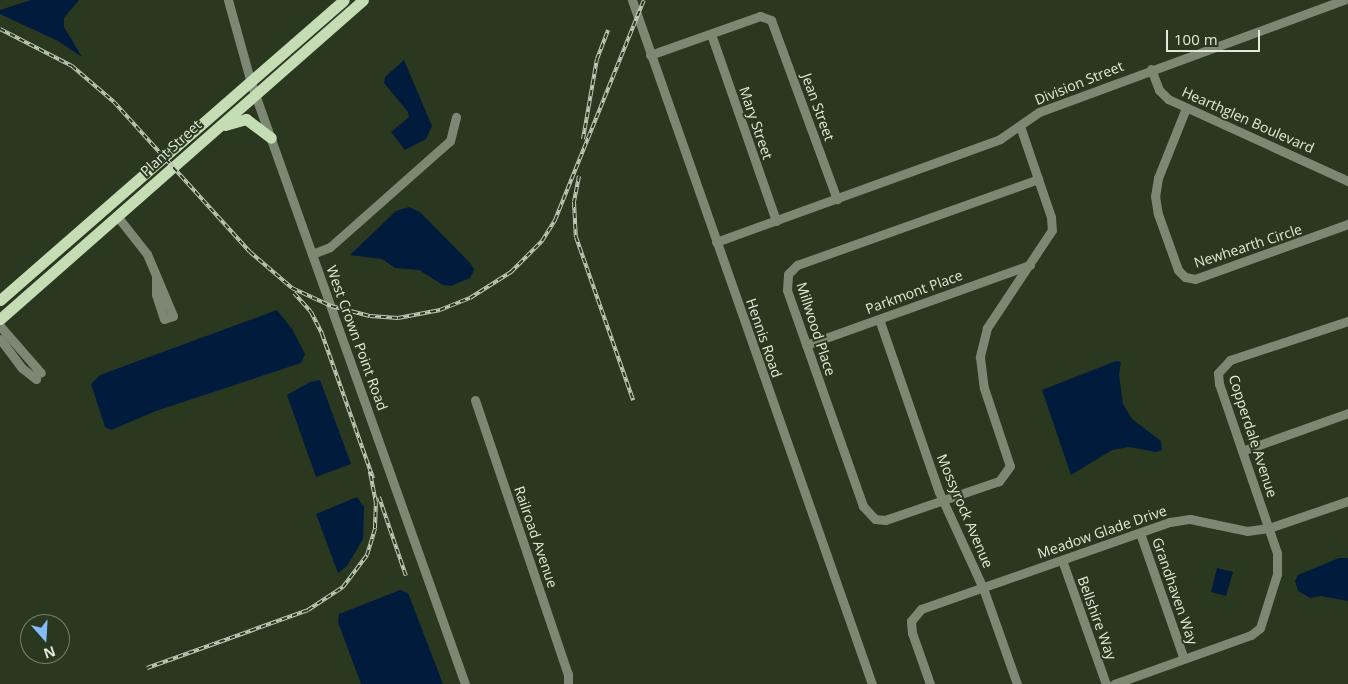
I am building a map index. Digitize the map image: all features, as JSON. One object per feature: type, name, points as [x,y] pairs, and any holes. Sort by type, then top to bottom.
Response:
[{"type":"main road","name":"Plant Street","points":[[0,300],[344,0]]},
{"type":"main road","name":"Plant Street","points":[[0,319],[363,0]]},
{"type":"main road","points":[[210,133],[235,120],[246,119],[271,138]]},
{"type":"main road","points":[[117,216],[114,207],[120,196]]},
{"type":"main road","points":[[95,236],[99,228],[99,214]]},
{"type":"street","name":"West Crown Point Road","points":[[228,0],[251,83],[465,684]]},
{"type":"street","name":"Hennis Road","points":[[632,0],[872,684]]},
{"type":"street","name":"Division Street","points":[[716,242],[1000,139],[1039,112],[1151,69],[1344,0]]},
{"type":"street","name":"Jean Street","points":[[711,34],[760,16],[774,24],[837,199]]},
{"type":"street","points":[[650,55],[711,34]]},
{"type":"street","name":"Mary Street","points":[[711,34],[776,221]]},
{"type":"street","name":"Hearthglen Boulevard","points":[[1151,69],[1159,90],[1168,99],[1348,181]]},
{"type":"street","name":"Newhearth Circle","points":[[1186,108],[1158,178],[1155,196],[1158,214],[1178,270],[1185,277],[1195,279],[1348,224]]},
{"type":"street","points":[[312,254],[330,247],[450,141],[456,117]]},
{"type":"street","points":[[1020,126],[1051,217],[1052,230],[1030,265]]},
{"type":"street","name":"Millwood Place","points":[[1030,265],[987,328],[980,357],[984,388],[1010,466],[999,481],[885,520],[875,519],[867,513],[806,345],[787,290],[786,280],[792,268],[1038,179]]},
{"type":"street","points":[[117,216],[148,254],[156,278],[169,317],[160,306],[156,294],[156,278]]},
{"type":"street","name":"Parkmont Place","points":[[806,345],[1030,265]]},
{"type":"street","name":"Mossyrock Avenue","points":[[879,320],[943,501],[983,588],[1017,684]]},
{"type":"street","name":"Copperdale Avenue","points":[[1269,528],[1219,384],[1218,372],[1230,360],[1348,321]]},
{"type":"street","points":[[0,326],[38,376],[22,368],[0,339]]},
{"type":"street","name":"Railroad Avenue","points":[[475,400],[568,674],[568,684]]},
{"type":"street","points":[[1242,451],[1348,413]]},
{"type":"street","name":"Meadow Glade Drive","points":[[930,684],[912,633],[911,621],[921,609],[1140,533],[1190,519],[1247,531],[1269,528],[1348,501]]},
{"type":"street","points":[[1114,684],[1251,636],[1260,628],[1276,574],[1277,553],[1269,528]]},
{"type":"street","name":"Grandhaven Way","points":[[1140,533],[1184,659]]},
{"type":"street","name":"Bellshire Way","points":[[1062,560],[1106,684]]},
{"type":"water","points":[[31,0],[79,0],[64,18],[64,27],[82,57],[58,41],[0,14],[0,10]]},
{"type":"water","points":[[404,60],[432,126],[426,139],[405,150],[391,132],[409,117],[408,112],[384,83],[385,77]]},
{"type":"water","points":[[409,207],[420,212],[471,264],[474,270],[470,278],[451,286],[443,285],[419,270],[395,268],[382,259],[350,255],[396,211]]},
{"type":"water","points":[[277,310],[292,329],[305,354],[301,363],[156,411],[111,430],[105,427],[91,384],[100,375]]},
{"type":"water","points":[[1116,361],[1121,362],[1119,374],[1123,404],[1132,419],[1161,441],[1162,450],[1156,452],[1129,447],[1112,450],[1071,475],[1042,390]]},
{"type":"water","points":[[320,380],[351,464],[316,477],[287,395],[310,382]]},
{"type":"water","points":[[357,497],[364,507],[363,539],[347,566],[338,573],[316,514]]},
{"type":"water","points":[[1339,558],[1348,558],[1348,601],[1321,596],[1310,598],[1298,591],[1295,581],[1298,575]]},
{"type":"water","points":[[1217,568],[1233,572],[1226,596],[1211,592]]},
{"type":"water","points":[[400,590],[408,593],[443,684],[361,684],[338,622],[339,614]]},
{"type":"railway","points":[[0,29],[72,66],[114,102],[250,252],[292,288],[331,306],[370,316],[398,318],[440,310],[470,298],[511,272],[542,241],[555,220],[644,0]]},
{"type":"railway","points":[[583,139],[597,59],[608,30]]},
{"type":"railway","points":[[579,176],[574,202],[576,237],[633,400]]},
{"type":"railway","points":[[294,293],[311,312],[322,334],[373,478]]},
{"type":"railway","points":[[147,668],[308,610],[343,587],[367,555],[375,528],[376,503],[370,472]]},
{"type":"railway","points":[[379,497],[406,576]]}]
